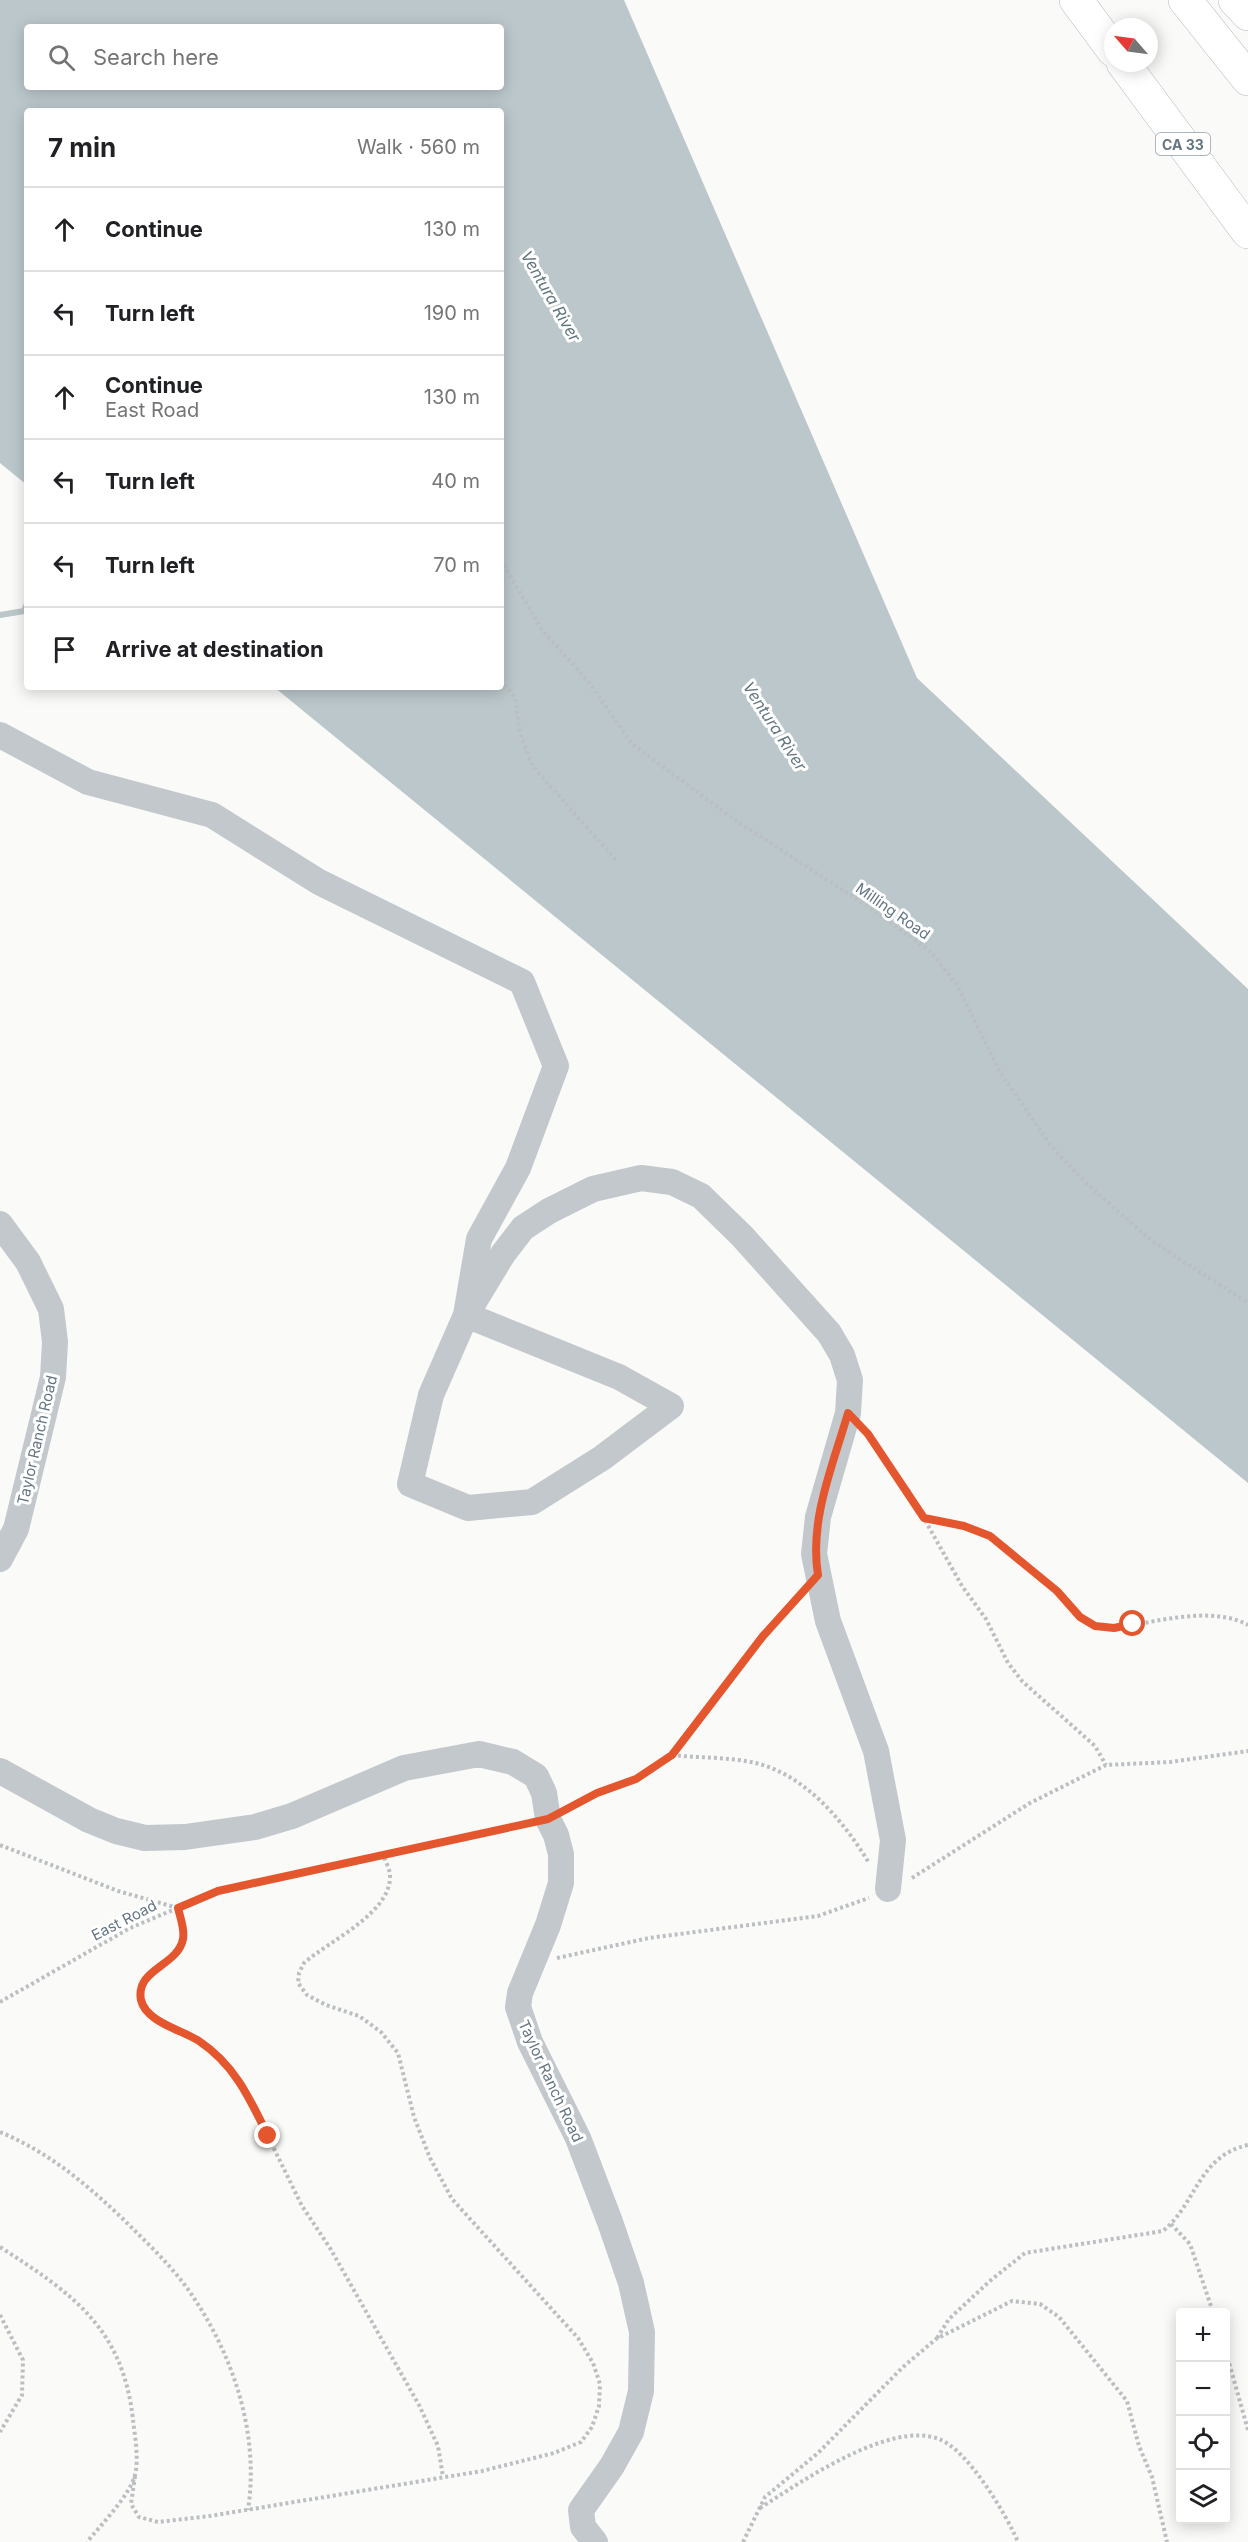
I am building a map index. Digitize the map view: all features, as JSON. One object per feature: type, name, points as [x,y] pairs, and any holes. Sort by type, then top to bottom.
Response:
[{"type":"highway","points":[[1076,0],[1104,38]]},
{"type":"highway","points":[[1185,0],[1248,79]]},
{"type":"highway","points":[[1235,0],[1248,14]]},
{"type":"highway","name":"CA 33","points":[[1130,72],[1246,229]]},
{"type":"street","points":[[0,735],[88,782],[212,815],[319,882],[522,982],[556,1066],[518,1168],[479,1239],[466,1315]]},
{"type":"street","points":[[466,1315],[619,1377],[671,1406],[602,1458],[532,1502],[468,1508],[410,1484],[431,1395],[466,1315],[503,1254],[523,1228],[549,1211],[593,1189],[641,1178],[672,1182],[701,1196],[742,1236],[830,1333],[842,1355],[850,1380],[848,1413],[818,1517],[814,1554],[828,1621],[876,1751],[893,1840],[888,1889]]},
{"type":"street","name":"Taylor Ranch Road","points":[[0,1224],[28,1262],[51,1309],[55,1342],[53,1377],[16,1529],[0,1559]]},
{"type":"street","name":"Taylor Ranch Road","points":[[0,1771],[90,1820],[116,1831],[145,1838],[185,1837],[255,1827],[292,1816],[404,1768],[479,1754],[513,1762],[536,1776],[544,1793],[548,1819],[556,1834],[561,1854],[561,1883],[548,1925],[520,1993],[518,2007],[530,2042],[578,2138],[631,2283],[642,2332],[641,2391],[631,2432],[612,2466],[581,2510],[583,2527],[595,2542]]},
{"type":"path","name":"Milling Road","points":[[504,565],[542,630],[588,680],[632,744],[672,771],[735,820],[864,904],[930,951],[957,985],[1000,1072],[1050,1145],[1087,1184],[1152,1241],[1248,1303]]},
{"type":"path","points":[[504,684],[515,697],[520,733],[533,767],[616,860]]},
{"type":"path","points":[[848,1413],[868,1434],[924,1518],[962,1586],[986,1619],[1008,1663],[1022,1681],[1095,1746],[1106,1765]]},
{"type":"path","points":[[924,1518],[964,1526],[990,1536],[1057,1591],[1080,1617],[1095,1626],[1114,1628],[1184,1617],[1215,1617],[1239,1620],[1248,1624]]},
{"type":"path","name":"East Road","points":[[0,2002],[130,1928],[218,1891],[548,1819],[597,1793],[636,1779],[672,1755],[763,1636],[818,1575]]},
{"type":"path","points":[[672,1755],[752,1762],[782,1774],[805,1788],[836,1816],[888,1889]]},
{"type":"path","points":[[0,1845],[118,1891],[178,1908],[183,1940],[178,1950],[143,1983],[140,1990],[142,2003],[151,2015],[199,2041],[221,2058],[242,2083],[302,2206],[330,2248],[419,2405],[438,2446],[443,2477]]},
{"type":"path","points":[[0,2247],[38,2271],[70,2296],[104,2330],[121,2363],[132,2409],[136,2450],[132,2504],[139,2517],[158,2522],[248,2510],[443,2477],[554,2453],[581,2442],[592,2427],[599,2406],[600,2384],[593,2362],[578,2338],[452,2199],[430,2158],[414,2117],[398,2053],[381,2032],[359,2016],[326,2005],[307,1995],[298,1983],[298,1973],[304,1963],[380,1905],[388,1891],[391,1874],[383,1854]]},
{"type":"path","points":[[0,2132],[43,2152],[68,2169],[157,2252],[186,2287],[210,2323],[234,2374],[243,2408],[252,2464],[248,2510]]},
{"type":"path","points":[[936,2339],[950,2319],[991,2280],[1025,2253],[1163,2231],[1178,2218],[1203,2172],[1238,2147],[1248,2145]]},
{"type":"path","points":[[1171,2224],[1190,2244],[1211,2308]]},
{"type":"path","points":[[743,2542],[765,2497],[818,2453],[903,2367],[936,2339],[1012,2301],[1040,2304],[1059,2317],[1127,2401],[1139,2446],[1152,2477],[1167,2542]]},
{"type":"path","points":[[0,2315],[23,2360],[22,2395],[0,2432]]},
{"type":"path","points":[[1229,2362],[1248,2430]]},
{"type":"path","points":[[760,2508],[805,2479],[885,2440],[922,2434],[940,2439],[957,2451],[1004,2512],[1018,2542]]},
{"type":"path","points":[[87,2542],[135,2476]]},
{"type":"water","name":"Ventura River","points":[[0,0],[624,0],[917,678],[1248,989],[1248,1483],[278,690],[504,690],[504,108],[24,108],[24,483],[0,463]]},
{"type":"waterway","points":[[0,615],[24,611]]},
{"type":"route","points":[[268,2136],[242,2083],[221,2058],[199,2041],[151,2015],[142,2003],[140,1990],[143,1983],[178,1950],[183,1940],[178,1908],[218,1891],[548,1819],[597,1793],[636,1779],[672,1755],[763,1636],[818,1575],[814,1554],[818,1517],[848,1413],[868,1434],[908,1490],[924,1518],[964,1526],[990,1536],[1057,1591],[1080,1617],[1095,1626],[1114,1628],[1133,1624]]}]
